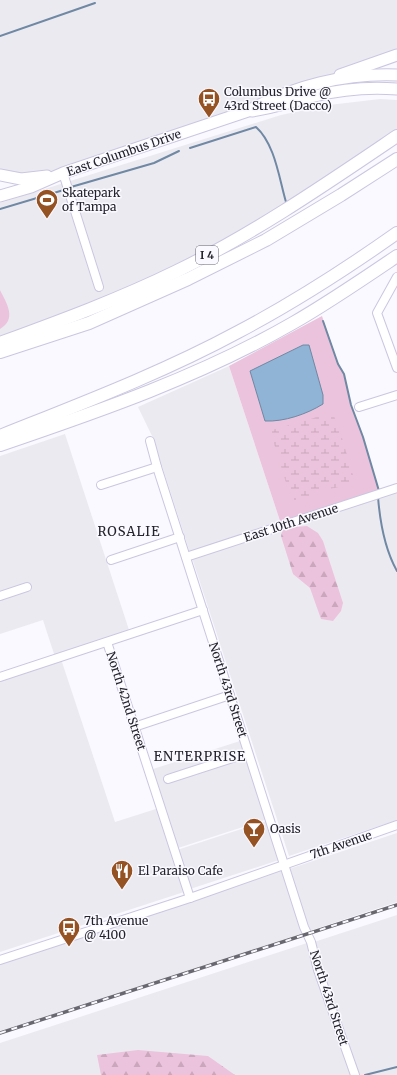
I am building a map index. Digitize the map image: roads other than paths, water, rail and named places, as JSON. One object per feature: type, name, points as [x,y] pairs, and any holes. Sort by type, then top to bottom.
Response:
[{"type":"highway","name":"I 4","points":[[0,343],[105,302],[177,271],[283,212],[397,136]]},
{"type":"highway","points":[[0,352],[89,323],[188,279],[266,240],[397,159]]},
{"type":"highway","points":[[0,436],[182,360],[238,332],[338,273],[397,233]]},
{"type":"highway","points":[[0,445],[162,386],[233,354],[293,323],[397,256]]},
{"type":"main road","points":[[314,83],[397,56]]},
{"type":"main road","name":"East Columbus Drive","points":[[1,196],[31,187],[63,173],[248,111],[271,98],[314,83],[373,76],[397,75]]},
{"type":"main road","name":"East Columbus Drive","points":[[248,111],[271,109],[334,91],[375,87],[397,89]]},
{"type":"main road","points":[[1,196],[5,186],[2,176],[35,178],[63,173]]},
{"type":"street","points":[[63,173],[99,287]]},
{"type":"street","points":[[397,278],[377,313],[397,368]]},
{"type":"street","points":[[359,407],[397,395]]},
{"type":"street","name":"North 43rd Street","points":[[150,441],[248,753],[355,1075]]},
{"type":"street","points":[[101,485],[157,467]]},
{"type":"street","name":"East 10th Avenue","points":[[186,557],[397,488]]},
{"type":"street","points":[[111,560],[180,537]]},
{"type":"street","points":[[0,596],[27,587]]},
{"type":"street","points":[[0,677],[203,610]]},
{"type":"street","name":"North 42nd Street","points":[[107,642],[190,898]]},
{"type":"street","points":[[134,727],[230,695]]},
{"type":"street","points":[[168,779],[248,753]]},
{"type":"street","name":"7th Avenue","points":[[0,960],[190,898],[397,825]]},
{"type":"water","points":[[303,345],[309,345],[323,395],[323,404],[295,417],[265,421],[250,371]]},
{"type":"waterway","points":[[0,36],[95,3]]},
{"type":"waterway","points":[[190,148],[256,127],[268,143],[272,152],[286,202]]},
{"type":"waterway","points":[[71,187],[154,163],[179,151]]},
{"type":"waterway","points":[[0,209],[67,189]]},
{"type":"waterway","points":[[323,321],[338,364],[344,374],[351,405],[363,437],[379,491]]},
{"type":"waterway","points":[[378,497],[383,535],[397,571]]},
{"type":"waterway","points":[[365,1075],[397,1067]]},
{"type":"railway","points":[[0,1033],[397,905]]},
{"type":"place","name":"Columbus Drive @ 43rd Street (Dacco)","points":[[209,118]]},
{"type":"place","name":"Skatepark of Tampa","points":[[47,220]]},
{"type":"place","name":"Oasis","points":[[254,848]]},
{"type":"place","name":"El Paraiso Cafe","points":[[122,890]]},
{"type":"place","name":"7th Avenue @ 4100","points":[[69,948]]},
{"type":"district","name":"ROSALIE","points":[[129,531]]},
{"type":"district","name":"ENTERPRISE","points":[[200,756]]}]
